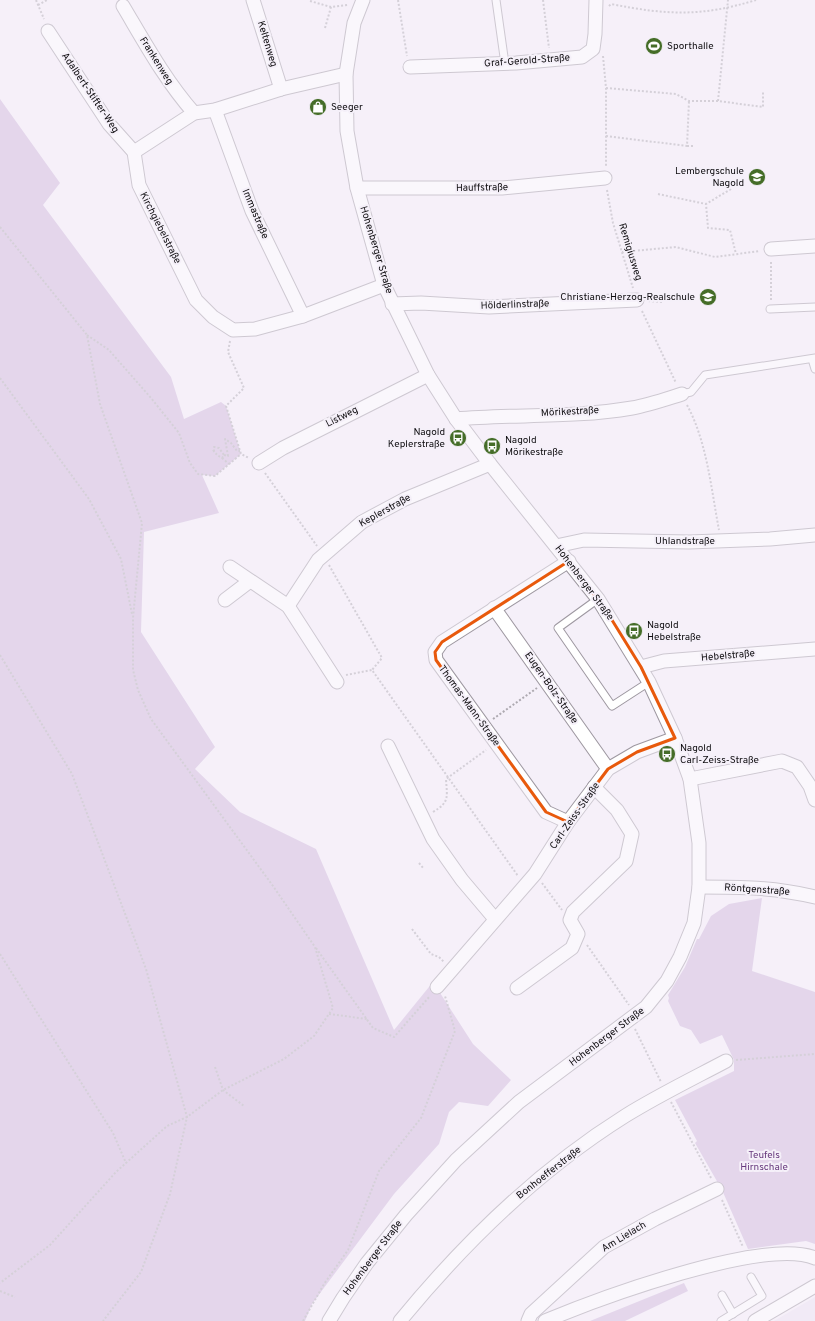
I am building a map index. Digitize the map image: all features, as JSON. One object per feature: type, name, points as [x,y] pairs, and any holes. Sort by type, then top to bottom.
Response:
[{"type":"street","name":"Keltenweg","points":[[253,0],[281,89]]},
{"type":"street","name":"Hohenberger Straße","points":[[329,1321],[367,1263],[406,1215],[456,1160],[519,1102],[646,1007],[667,981],[680,957],[694,923],[699,887],[699,843],[690,778],[675,738],[649,682],[598,599],[456,419],[428,375],[384,285],[357,188],[347,131],[346,74],[354,23],[362,2]]},
{"type":"street","name":"Graf-Gerold-Straße","points":[[410,67],[505,64],[582,57],[592,49],[602,4]]},
{"type":"street","name":"Frankenweg","points":[[123,6],[175,92],[194,113]]},
{"type":"street","name":"Adalbert-Stifter-Weg","points":[[48,31],[108,124],[134,152]]},
{"type":"street","points":[[134,152],[194,113],[215,110],[281,89],[346,74]]},
{"type":"street","name":"Immastraße","points":[[215,110],[252,211],[303,316]]},
{"type":"street","name":"Kirchgiebelstraße","points":[[134,152],[139,185],[196,300],[213,317],[233,330],[255,329],[303,316],[384,285]]},
{"type":"street","name":"Hauffstraße","points":[[357,188],[502,188],[605,178]]},
{"type":"street","points":[[771,249],[815,246]]},
{"type":"street","name":"Hölderlinstraße","points":[[392,304],[421,303],[489,307],[637,300]]},
{"type":"street","name":"Listweg","points":[[256,462],[428,375]]},
{"type":"street","name":"Mörikestraße","points":[[456,419],[499,415],[571,413],[632,408],[682,394]]},
{"type":"street","name":"Keplerstraße","points":[[288,606],[318,560],[362,522],[405,498],[490,464]]},
{"type":"street","name":"Uhlandstraße","points":[[556,546],[584,540],[689,542],[815,534]]},
{"type":"street","name":"Thomas-Mann-Straße","points":[[568,822],[546,812],[436,660],[435,652],[442,642],[569,561]]},
{"type":"street","points":[[230,567],[288,606],[336,680]]},
{"type":"street","points":[[225,600],[250,581]]},
{"type":"street","name":"Eugen-Bolz-Straße","points":[[494,608],[608,769]]},
{"type":"street","name":"Hebelstraße","points":[[641,667],[664,661],[815,649]]},
{"type":"street","name":"Carl-Zeiss-Straße","points":[[439,985],[535,874],[568,822],[608,769],[637,752],[675,738]]},
{"type":"street","points":[[388,746],[422,818],[440,849],[462,880],[495,919]]},
{"type":"street","points":[[690,778],[782,761],[797,766],[810,786],[815,800]]},
{"type":"street","points":[[517,988],[572,948],[578,934],[570,920],[573,912],[626,861],[632,834],[618,810],[594,787]]},
{"type":"street","name":"Röntgenstraße","points":[[699,887],[745,887],[784,890],[815,897]]},
{"type":"street","name":"Bonhoefferstraße","points":[[400,1321],[447,1266],[506,1208],[546,1174],[624,1116],[726,1061]]},
{"type":"street","name":"Am Lielach","points":[[528,1321],[531,1314],[604,1247],[655,1218],[717,1189]]},
{"type":"street","points":[[545,1321],[644,1284],[748,1257],[803,1253],[815,1258]]},
{"type":"street","points":[[755,1321],[815,1286]]},
{"type":"lane","points":[[496,0],[505,64]]},
{"type":"lane","points":[[770,309],[815,307]]},
{"type":"lane","points":[[682,394],[691,392],[705,375],[813,358],[815,369]]},
{"type":"lane","points":[[598,599],[558,628],[612,706],[649,682]]},
{"type":"lane","points":[[721,1321],[762,1296],[751,1277]]},
{"type":"lane","points":[[722,1295],[733,1314]]},
{"type":"path","points":[[36,0],[48,31]]},
{"type":"path","points":[[38,5],[47,0]]},
{"type":"path","points":[[398,0],[410,67]]},
{"type":"path","points":[[543,0],[550,60]]},
{"type":"path","points":[[718,101],[728,0]]},
{"type":"path","points":[[602,4],[611,4],[648,11],[688,14],[727,9],[756,0]]},
{"type":"path","points":[[310,1],[331,7],[362,2]]},
{"type":"path","points":[[325,28],[331,7]]},
{"type":"path","name":"Remigiusweg","points":[[602,49],[606,88],[605,178],[613,224],[637,300],[694,418],[702,441],[721,540]]},
{"type":"path","points":[[606,88],[676,94],[689,101],[718,101],[763,107],[763,92]]},
{"type":"path","points":[[687,146],[689,101]]},
{"type":"path","points":[[606,136],[695,146]]},
{"type":"path","points":[[658,194],[706,204],[731,189]]},
{"type":"path","points":[[706,204],[708,228],[730,230],[736,254]]},
{"type":"path","points":[[0,226],[87,335],[110,350],[156,404],[179,433],[190,463],[198,474],[215,476],[241,452]]},
{"type":"path","points":[[622,252],[676,247],[715,257],[771,249],[770,309]]},
{"type":"path","points":[[87,335],[100,404],[142,523],[132,618],[133,670],[138,690],[151,719],[273,886],[373,1028],[394,1037],[439,985],[455,1031],[421,1118],[379,1171],[348,1250],[324,1284],[303,1321]]},
{"type":"path","points":[[231,338],[228,352],[244,388],[226,406],[241,452]]},
{"type":"path","points":[[0,378],[89,498],[121,558],[132,618]]},
{"type":"path","points":[[229,464],[223,457],[219,448],[214,447],[213,451],[218,456],[223,457],[228,456],[225,439],[231,443],[237,451],[256,462],[271,485],[324,556],[382,658],[372,670],[336,680]]},
{"type":"path","points":[[0,655],[72,774],[146,969],[187,1116],[170,1194],[141,1272],[103,1321]]},
{"type":"path","points":[[372,670],[525,885]]},
{"type":"path","points":[[484,726],[546,681]]},
{"type":"path","points":[[422,818],[444,806],[447,798],[446,779],[496,742]]},
{"type":"path","points":[[420,863],[424,869]]},
{"type":"path","points":[[535,874],[570,920]]},
{"type":"path","points":[[412,929],[432,954],[439,957],[452,970]]},
{"type":"path","points":[[0,1284],[50,1245],[116,1172],[167,1126],[187,1116],[223,1090],[284,1059],[314,1036],[333,1008],[315,947]]},
{"type":"path","points":[[0,954],[113,1133],[126,1163]]},
{"type":"path","points":[[329,1014],[367,1019]]},
{"type":"path","points":[[726,1061],[815,1054]]},
{"type":"path","points":[[215,1067],[223,1090],[244,1106]]},
{"type":"path","points":[[0,1290],[15,1297]]},
{"type":"highlighted area","points":[[569,561],[607,612],[641,667],[675,738],[637,752],[608,769],[568,822],[546,812],[436,660],[435,652],[442,642]]},
{"type":"shaded area","points":[[815,1297],[815,1321],[774,1321]]},
{"type":"green space","points":[[0,99],[60,183],[43,205],[171,377],[184,419],[221,402],[226,406],[241,454],[215,476],[202,475],[219,513],[144,532],[141,632],[215,747],[195,769],[240,812],[316,849],[394,1030],[433,982],[473,1044],[511,1080],[488,1106],[459,1102],[449,1112],[439,1144],[394,1194],[312,1304],[305,1321],[0,1321]]},
{"type":"green space","name":"Teufels Hirnschale","points":[[762,898],[752,971],[815,992],[815,1244],[806,1241],[748,1249],[722,1190],[695,1143],[697,1141],[675,1100],[734,1071],[734,1060],[722,1035],[700,1044],[691,1030],[680,1026],[668,1001],[668,995],[685,967],[697,939],[699,939],[711,916],[729,904]]},
{"type":"green space","points":[[684,1283],[688,1291],[625,1321],[590,1321]]},
{"type":"place","name":"Sporthalle","points":[[654,46]]},
{"type":"place","name":"Seeger","points":[[318,107]]},
{"type":"place","name":"Lembergschule Nagold","points":[[757,177]]},
{"type":"place","name":"Christiane-Herzog-Realschule","points":[[708,297]]},
{"type":"place","name":"Nagold Keplerstraße","points":[[458,438]]},
{"type":"place","name":"Nagold Mörikestraße","points":[[492,446]]},
{"type":"place","name":"Nagold Hebelstraße","points":[[634,631]]},
{"type":"place","name":"Nagold Carl-Zeiss-Straße","points":[[667,754]]}]
